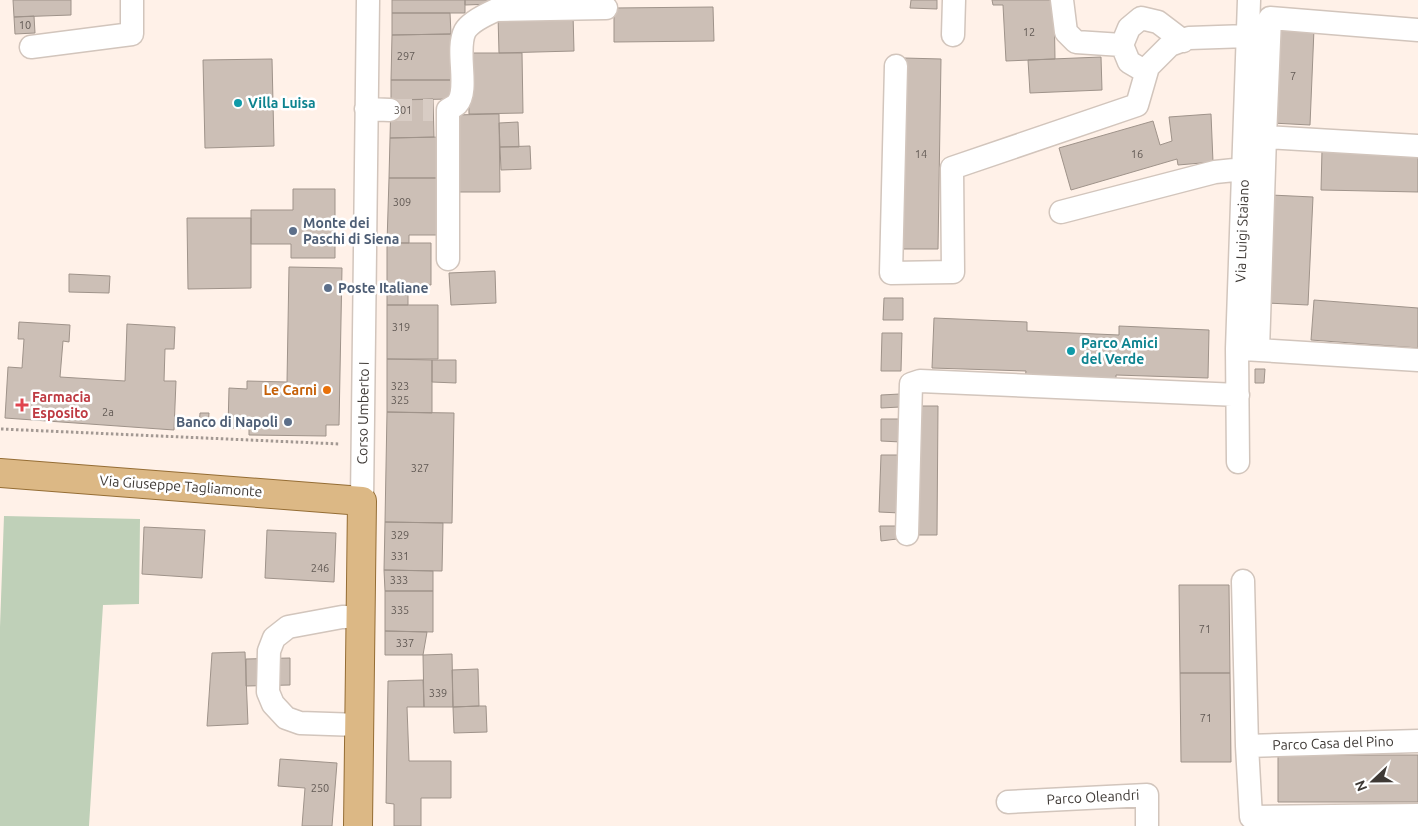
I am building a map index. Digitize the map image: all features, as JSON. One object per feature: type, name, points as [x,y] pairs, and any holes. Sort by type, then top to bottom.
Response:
[{"type":"main road","name":"Via Giuseppe Tagliamonte","points":[[0,472],[362,501]]},
{"type":"main road","name":"Corso Umberto I","points":[[358,826],[362,501]]},
{"type":"street","points":[[31,47],[132,34],[132,0]]},
{"type":"street","name":"Corso Umberto I","points":[[362,501],[368,0]]},
{"type":"street","points":[[952,35],[954,0]]},
{"type":"street","points":[[1062,0],[1066,32],[1076,42],[1122,45]]},
{"type":"street","name":"Via Luigi Staiano","points":[[1238,462],[1238,395],[1248,350],[1244,170],[1255,136],[1248,36],[1249,0]]},
{"type":"street","points":[[448,259],[440,110],[457,104],[462,95],[461,40],[465,30],[485,15],[496,10],[606,8]]},
{"type":"street","points":[[1146,72],[1130,62],[1122,45],[1129,28],[1141,18],[1158,22],[1183,41]]},
{"type":"street","points":[[1418,30],[1270,18],[1255,136],[1248,350],[1418,360]]},
{"type":"street","points":[[896,66],[891,272],[953,272],[952,168],[1137,105],[1148,67],[1170,45],[1189,38],[1248,36]]},
{"type":"street","points":[[366,109],[390,110]]},
{"type":"street","points":[[1255,136],[1418,146]]},
{"type":"street","points":[[1061,212],[1215,172],[1244,170]]},
{"type":"street","points":[[908,534],[911,384],[920,381],[1238,395]]},
{"type":"street","points":[[1243,581],[1247,746],[1251,817],[1352,821],[1418,815]]},
{"type":"street","points":[[359,725],[300,723],[286,718],[273,704],[268,692],[269,651],[274,638],[288,627],[342,617],[360,617]]},
{"type":"street","name":"Parco Casa del Pino","points":[[1247,746],[1418,741]]},
{"type":"street","name":"Parco Oleandri","points":[[1008,802],[1147,795],[1147,826]]},
{"type":"path","points":[[1,429],[348,445]]},
{"type":"green space","points":[[4,516],[140,519],[139,604],[103,605],[89,826],[0,826],[0,627]]},
{"type":"building","points":[[13,0],[71,0],[71,15],[14,17]]},
{"type":"building","points":[[392,0],[465,0],[465,13],[392,13]]},
{"type":"building","points":[[465,0],[603,0],[465,5]]},
{"type":"building","points":[[911,0],[937,0],[937,9],[910,8]]},
{"type":"building","points":[[992,0],[1054,0],[1055,59],[1006,61],[1003,5],[993,5]]},
{"type":"building","points":[[713,7],[714,41],[614,42],[614,8]]},
{"type":"building","points":[[392,13],[450,13],[451,34],[392,35]]},
{"type":"building","points":[[573,14],[574,51],[499,53],[498,16]]},
{"type":"building","points":[[34,16],[35,33],[15,34],[14,17]]},
{"type":"building","points":[[1276,28],[1314,29],[1310,125],[1272,123]]},
{"type":"building","points":[[451,34],[451,80],[391,80],[392,35]]},
{"type":"building","points":[[468,53],[522,53],[523,113],[469,114]]},
{"type":"building","points":[[1101,57],[1102,90],[1030,93],[1028,60]]},
{"type":"building","points":[[904,58],[941,59],[938,249],[901,249]]},
{"type":"building","name":"Villa Luisa","points":[[272,59],[274,146],[205,148],[203,60]]},
{"type":"building","points":[[391,80],[451,80],[452,99],[391,100]]},
{"type":"building","points":[[433,99],[434,137],[390,138],[391,100]]},
{"type":"building","points":[[499,114],[500,192],[456,192],[454,115]]},
{"type":"building","points":[[1211,114],[1213,162],[1178,165],[1177,159],[1071,190],[1059,148],[1153,121],[1160,145],[1172,141],[1169,117]]},
{"type":"building","points":[[518,122],[519,147],[500,147],[499,123]]},
{"type":"building","points":[[443,137],[442,178],[389,178],[390,138]]},
{"type":"building","points":[[530,146],[531,169],[501,170],[500,147]]},
{"type":"building","points":[[1322,150],[1418,153],[1418,192],[1321,190]]},
{"type":"building","points":[[389,178],[442,178],[441,235],[409,235],[409,243],[387,243]]},
{"type":"building","name":"Monte dei Paschi di Siena","points":[[293,189],[335,189],[335,258],[291,258],[291,244],[251,244],[251,210],[293,210]]},
{"type":"building","points":[[1271,195],[1313,197],[1308,305],[1267,303]]},
{"type":"building","points":[[187,218],[251,218],[251,288],[188,289]]},
{"type":"building","points":[[387,243],[431,243],[431,285],[387,284]]},
{"type":"building","points":[[289,267],[342,268],[339,425],[326,425],[326,436],[249,435],[249,428],[228,428],[229,388],[247,389],[247,381],[287,382]]},
{"type":"building","points":[[495,271],[496,303],[451,305],[449,273]]},
{"type":"building","points":[[69,274],[110,276],[109,293],[69,292]]},
{"type":"building","points":[[387,284],[408,285],[408,305],[387,305]]},
{"type":"building","points":[[884,298],[903,298],[903,320],[883,320]]},
{"type":"building","points":[[1314,300],[1418,308],[1418,348],[1311,340]]},
{"type":"building","points":[[387,305],[438,305],[438,359],[387,359]]},
{"type":"building","name":"Parco Amici del Verde","points":[[934,318],[1027,322],[1027,331],[1119,335],[1119,326],[1209,330],[1208,378],[1116,375],[1116,383],[1025,379],[1026,371],[932,368]]},
{"type":"building","points":[[19,322],[70,325],[69,342],[63,341],[60,377],[125,381],[127,324],[175,327],[174,349],[165,349],[164,381],[176,381],[174,430],[5,418],[8,367],[22,368],[24,339],[18,339]]},
{"type":"building","points":[[882,333],[902,333],[901,371],[881,371]]},
{"type":"building","points":[[387,359],[432,360],[432,413],[387,412]]},
{"type":"building","points":[[432,360],[456,360],[456,383],[432,382]]},
{"type":"building","points":[[1255,369],[1265,369],[1264,383],[1255,383]]},
{"type":"building","points":[[900,394],[900,407],[881,408],[881,395]]},
{"type":"building","points":[[916,406],[938,406],[937,535],[915,535]]},
{"type":"building","points":[[387,412],[454,413],[452,523],[385,522]]},
{"type":"building","points":[[200,413],[209,413],[208,427],[199,427]]},
{"type":"building","points":[[881,419],[901,419],[901,442],[881,441]]},
{"type":"building","points":[[881,455],[901,455],[900,513],[879,512]]},
{"type":"building","points":[[385,522],[443,523],[442,571],[384,570]]},
{"type":"building","points":[[880,526],[899,526],[897,539],[881,541]]},
{"type":"building","points":[[144,527],[205,530],[202,578],[142,574]]},
{"type":"building","points":[[267,530],[336,533],[334,582],[265,578]]},
{"type":"building","points":[[384,570],[433,571],[433,591],[385,591]]},
{"type":"building","points":[[1179,585],[1229,585],[1230,673],[1180,673]]},
{"type":"building","points":[[385,591],[433,591],[433,632],[385,631]]},
{"type":"building","points":[[385,631],[427,632],[423,655],[385,655]]},
{"type":"building","points":[[245,652],[248,724],[207,726],[212,653]]},
{"type":"building","points":[[452,654],[453,707],[424,707],[423,655]]},
{"type":"building","points":[[290,658],[290,685],[246,686],[246,659]]},
{"type":"building","points":[[478,669],[479,706],[453,707],[452,670]]},
{"type":"building","points":[[1180,673],[1230,673],[1231,762],[1181,762]]},
{"type":"building","points":[[423,680],[424,707],[407,707],[409,761],[451,761],[451,798],[421,798],[421,826],[394,826],[394,804],[386,803],[388,681]]},
{"type":"building","points":[[486,706],[487,732],[454,733],[453,707]]},
{"type":"building","points":[[1278,755],[1418,755],[1418,802],[1278,802]]},
{"type":"building","points":[[280,759],[337,763],[332,826],[302,826],[305,788],[278,786]]},
{"type":"tunnel","points":[[390,110],[433,110]]},
{"type":"place","name":"Villa Luisa","points":[[238,103]]},
{"type":"place","name":"Monte dei Paschi di Siena","points":[[293,231]]},
{"type":"place","name":"Poste Italiane","points":[[328,288]]},
{"type":"place","name":"Parco Amici del Verde","points":[[1071,351]]},
{"type":"place","name":"Le Carni","points":[[327,390]]},
{"type":"place","name":"Farmacia Esposito","points":[[22,405]]},
{"type":"place","name":"Banco di Napoli","points":[[288,422]]}]
